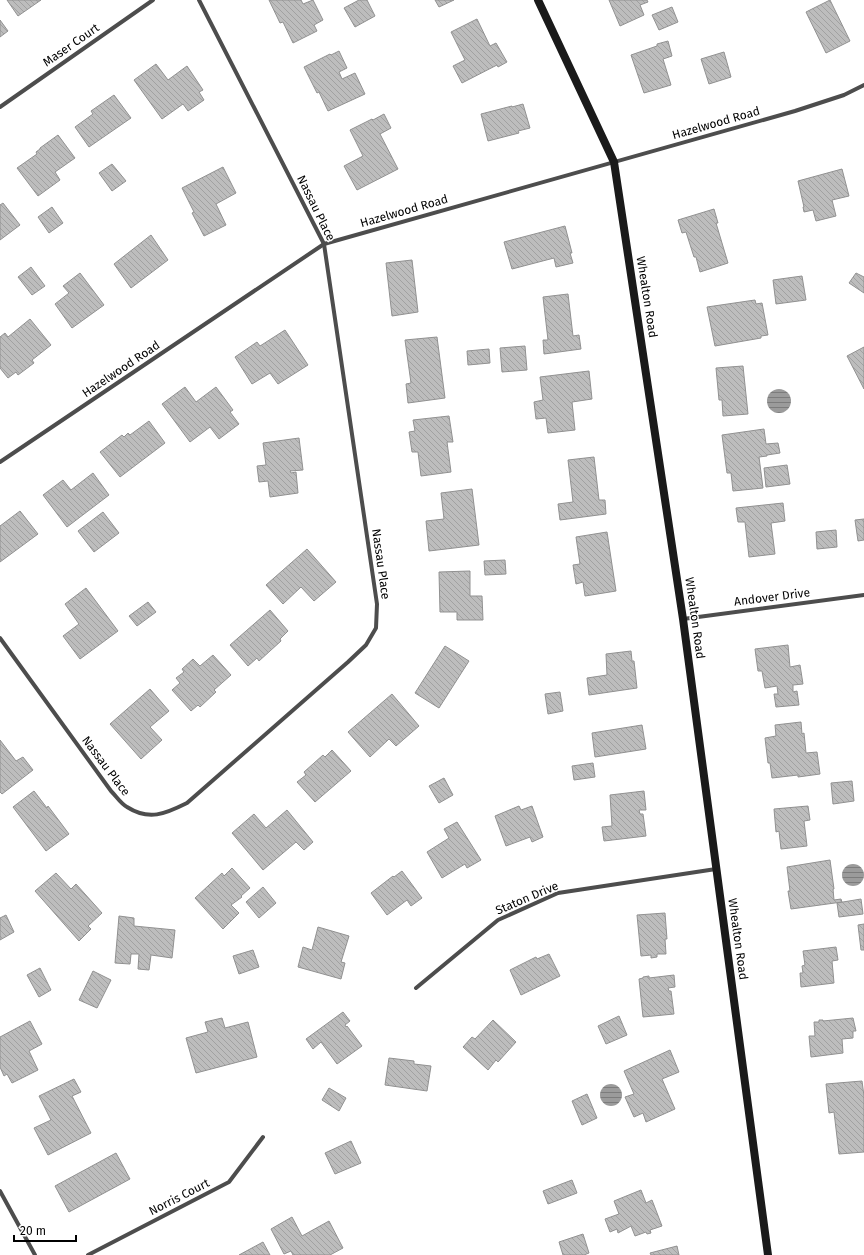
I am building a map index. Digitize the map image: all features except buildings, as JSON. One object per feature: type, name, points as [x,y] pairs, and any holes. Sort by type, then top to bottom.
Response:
[{"type":"street","name":"Maser Court","points":[[0,107],[153,0]]},
{"type":"street","name":"Nassau Place","points":[[0,638],[111,791],[126,807],[146,816],[169,812],[187,803],[366,645],[376,628],[377,604],[324,244],[199,0]]},
{"type":"street","name":"Whealton Road","points":[[538,0],[614,162],[683,618],[768,1255]]},
{"type":"street","name":"Hazelwood Road","points":[[0,462],[324,244],[796,111],[844,95],[864,85]]},
{"type":"street","name":"Andover Drive","points":[[683,618],[864,595]]},
{"type":"street","name":"Staton Drive","points":[[416,988],[498,920],[558,893],[716,868]]},
{"type":"street","name":"Norris Court","points":[[88,1255],[229,1182],[262,1136]]},
{"type":"street","points":[[0,1191],[34,1255]]},
{"type":"shaded area","points":[[779,389],[787,393],[791,401],[787,409],[779,413],[771,409],[767,401],[771,393]]},
{"type":"shaded area","points":[[849,864],[857,864],[864,871],[864,879],[857,886],[849,886],[842,879],[842,871]]},
{"type":"shaded area","points":[[611,1084],[619,1087],[622,1095],[619,1103],[611,1106],[603,1103],[600,1095],[603,1087]]}]
